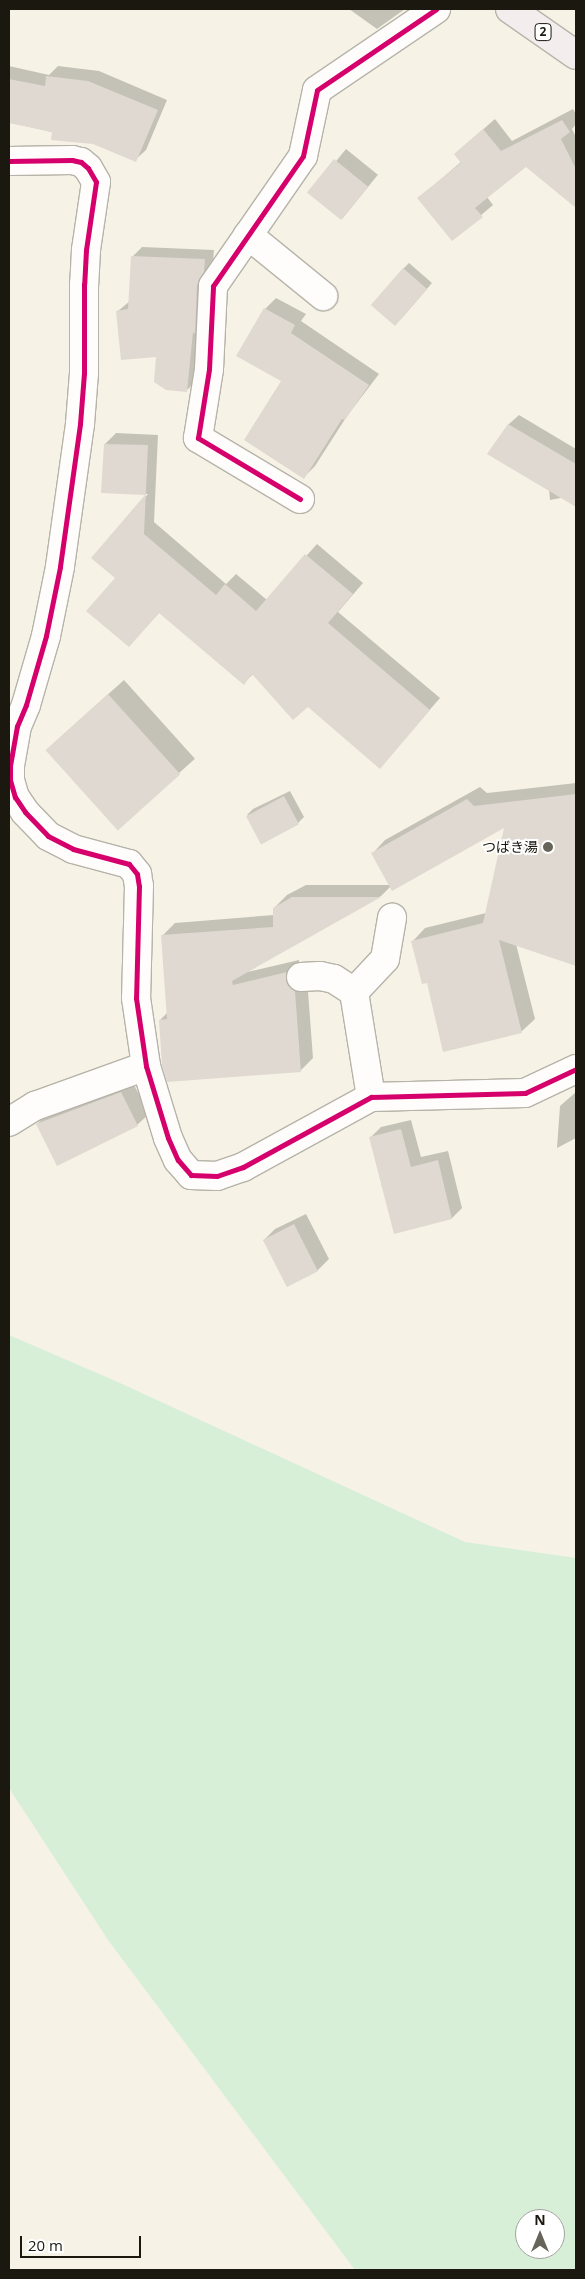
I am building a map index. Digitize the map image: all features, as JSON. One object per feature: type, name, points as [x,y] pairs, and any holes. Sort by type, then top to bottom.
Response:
[{"type":"main road","name":"2","points":[[510,9],[576,55]]},
{"type":"street","points":[[300,499],[198,438],[209,369],[213,286],[303,156],[317,90],[436,9]]},
{"type":"street","points":[[9,161],[72,160],[81,162],[93,174],[96,182],[86,250],[84,373],[81,407],[60,567],[46,636],[15,734],[10,765],[10,780],[15,797],[25,812],[48,836],[73,849],[129,864],[137,874],[139,886],[136,998],[146,1066],[168,1138],[178,1160],[191,1175],[217,1176],[230,1173],[371,1097],[525,1093],[576,1068]]},
{"type":"street","points":[[248,235],[323,296]]},
{"type":"street","points":[[354,992],[385,959],[392,918]]},
{"type":"street","points":[[301,977],[320,976],[334,979],[354,992],[371,1097]]},
{"type":"street","points":[[9,1122],[35,1106],[146,1066]]},
{"type":"green space","points":[[9,1335],[120,1383],[465,1542],[576,1558],[576,2270],[355,2270],[108,1940],[9,1788]]},
{"type":"building","points":[[46,76],[88,81],[158,110],[136,162],[93,144],[51,140],[52,132],[9,123],[9,79],[45,86]]},
{"type":"building","points":[[562,120],[570,132],[561,139],[576,169],[576,208],[526,167],[475,208],[483,217],[452,241],[417,198],[461,163],[454,154],[483,129],[501,151]]},
{"type":"building","points":[[334,159],[368,187],[341,220],[307,192]]},
{"type":"building","points":[[131,256],[205,259],[204,272],[197,285],[195,334],[193,332],[187,392],[166,390],[154,382],[156,357],[121,360],[116,311],[128,309]]},
{"type":"building","points":[[403,268],[427,289],[395,326],[371,305]]},
{"type":"building","points":[[264,308],[295,325],[291,333],[369,385],[345,420],[342,419],[304,479],[244,440],[281,381],[236,356]]},
{"type":"building","points":[[508,424],[576,464],[576,507],[487,454]]},
{"type":"building","points":[[104,444],[148,445],[144,534],[216,595],[225,584],[256,611],[305,554],[353,594],[328,623],[430,710],[380,769],[308,707],[293,720],[252,674],[244,685],[159,613],[129,647],[86,611],[115,578],[91,558],[145,495],[101,493]]},
{"type":"building","points":[[108,694],[180,774],[118,830],[46,750]]},
{"type":"building","points":[[576,794],[576,966],[499,940],[522,1033],[443,1052],[427,983],[422,984],[411,941],[483,923],[504,828],[392,891],[371,853],[467,799],[474,806]]},
{"type":"building","points":[[284,796],[299,824],[261,844],[246,816]]},
{"type":"building","points":[[292,897],[381,897],[232,981],[233,985],[287,972],[288,985],[295,991],[301,1072],[167,1082],[162,1065],[159,1020],[167,1019],[161,935],[273,927],[273,908]]},
{"type":"building","points":[[121,1092],[138,1126],[57,1166],[36,1124]]},
{"type":"building","points":[[401,1129],[411,1167],[438,1160],[452,1219],[394,1234],[369,1137]]},
{"type":"building","points":[[294,1224],[318,1271],[287,1287],[263,1240]]},
{"type":"cycle path","points":[[300,499],[198,438],[209,369],[213,286],[303,156],[317,90],[436,9]]},
{"type":"cycle path","points":[[9,161],[72,160],[81,162],[88,168],[96,182],[86,250],[84,373],[80,424],[60,567],[46,636],[26,705],[17,726],[10,765],[10,780],[15,797],[25,812],[48,836],[73,849],[129,864],[137,874],[139,886],[136,998],[146,1066],[168,1138],[178,1160],[191,1175],[217,1176],[243,1167],[371,1097],[525,1093],[576,1069]]},
{"type":"place","name":"つばき湯","points":[[548,847]]}]
